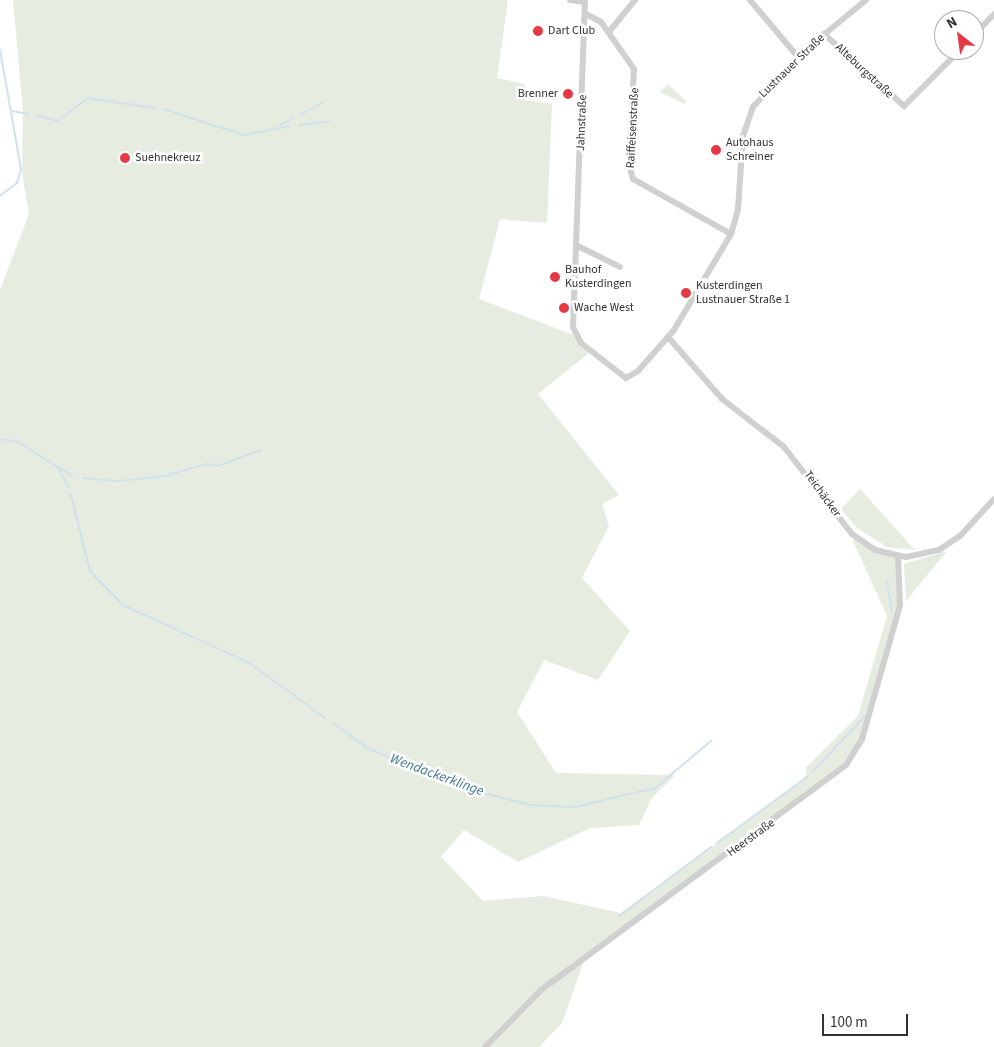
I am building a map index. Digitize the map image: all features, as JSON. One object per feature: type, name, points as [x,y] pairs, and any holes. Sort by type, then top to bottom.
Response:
[{"type":"street","points":[[570,0],[585,1]]},
{"type":"street","points":[[609,32],[635,0]]},
{"type":"street","points":[[750,0],[798,58]]},
{"type":"street","name":"Lustnauer Straße","points":[[626,378],[638,372],[668,337],[731,234],[738,209],[745,124],[760,96],[824,34],[866,0]]},
{"type":"street","name":"Jahnstraße","points":[[585,1],[576,245],[576,336],[626,378]]},
{"type":"street","name":"Raiffeisenstraße","points":[[586,14],[598,19],[609,32],[635,74],[631,175],[641,185],[731,234]]},
{"type":"street","points":[[984,24],[994,14]]},
{"type":"street","name":"Alteburgstraße","points":[[824,34],[904,106],[950,60]]},
{"type":"street","points":[[576,245],[620,267]]},
{"type":"street","name":"Teichäcker","points":[[668,337],[722,398],[793,456],[852,534],[875,550],[898,556],[925,556],[945,548],[994,499]]},
{"type":"street","name":"Heerstraße","points":[[485,1047],[540,990],[846,765],[862,739],[900,606],[898,556]]},
{"type":"shaded area","points":[[13,0],[508,0],[497,78],[525,84],[524,100],[552,104],[547,223],[500,219],[479,299],[576,336],[590,352],[538,394],[619,495],[602,504],[609,526],[582,578],[630,631],[598,680],[544,660],[517,712],[556,773],[675,775],[652,798],[639,825],[590,828],[518,862],[464,830],[441,857],[483,901],[543,896],[621,913],[796,786],[806,775],[806,767],[858,716],[887,616],[853,541],[856,537],[898,556],[901,596],[862,739],[842,771],[585,958],[562,1023],[539,1047],[0,1047],[0,290],[29,214],[22,173],[23,112]]},
{"type":"shaded area","points":[[668,84],[686,101],[685,104],[660,92]]},
{"type":"shaded area","points":[[860,489],[915,550],[887,547],[856,527],[841,509]]},
{"type":"shaded area","points":[[947,551],[906,601],[904,564]]},
{"type":"waterway","points":[[0,50],[21,169],[17,183],[0,196]]},
{"type":"waterway","points":[[38,116],[58,121],[87,98],[154,108]]},
{"type":"waterway","points":[[300,115],[322,103]]},
{"type":"waterway","points":[[164,109],[244,135],[290,126]]},
{"type":"waterway","points":[[12,111],[29,114]]},
{"type":"waterway","points":[[281,125],[292,119]]},
{"type":"waterway","points":[[299,125],[329,122]]},
{"type":"waterway","name":"Wendackerklinge","points":[[0,439],[18,442],[58,467],[68,487]]},
{"type":"waterway","points":[[83,478],[119,481],[164,476],[207,464],[218,466],[261,450]]},
{"type":"waterway","points":[[59,468],[72,475]]},
{"type":"waterway","name":"Wendackerklinge","points":[[71,495],[90,571],[123,605],[251,664],[325,718]]},
{"type":"waterway","points":[[887,581],[892,612]]},
{"type":"waterway","points":[[812,772],[867,714]]},
{"type":"waterway","name":"Wendackerklinge","points":[[333,723],[367,748],[468,789],[530,805],[575,807],[655,788],[711,741]]},
{"type":"waterway","points":[[717,843],[807,777]]},
{"type":"waterway","points":[[619,916],[711,847]]},
{"type":"place","name":"Dart Club","points":[[538,31]]},
{"type":"place","name":"Brenner","points":[[568,94]]},
{"type":"place","name":"Autohaus Schreiner","points":[[716,150]]},
{"type":"place","name":"Suehnekreuz","points":[[125,158]]},
{"type":"place","name":"Bauhof Kusterdingen","points":[[555,277]]},
{"type":"place","name":"Kusterdingen Lustnauer Straße 1","points":[[686,293]]},
{"type":"place","name":"Wache West","points":[[564,308]]}]
